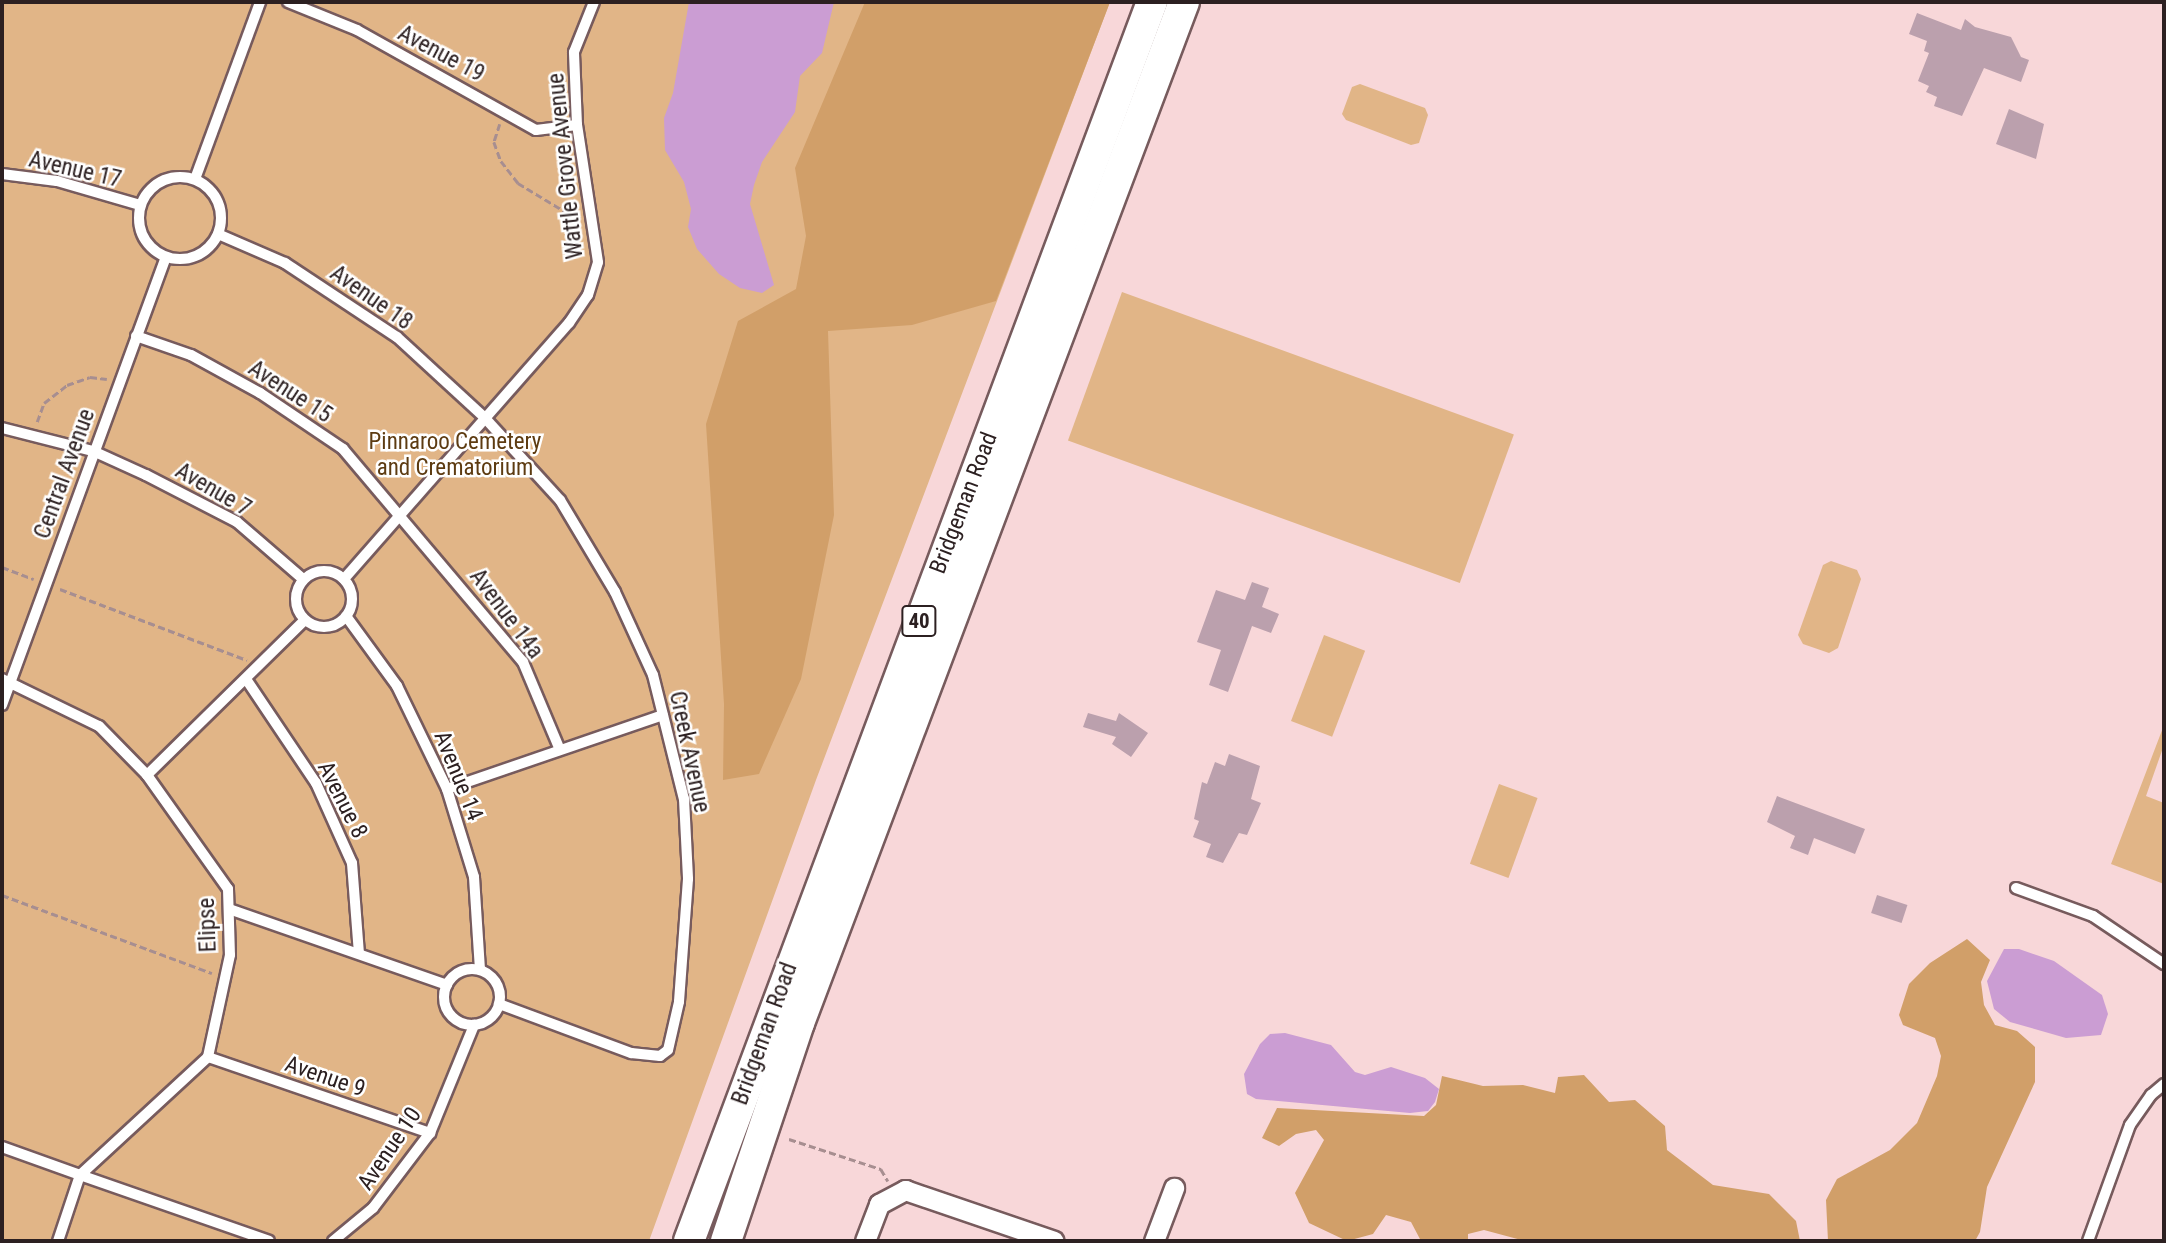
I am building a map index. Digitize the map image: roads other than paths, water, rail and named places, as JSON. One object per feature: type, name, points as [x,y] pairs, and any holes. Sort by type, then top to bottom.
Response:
[{"type":"main road","name":"Bridgeman Road","points":[[689,1241],[1152,2]]},
{"type":"main road","name":"Bridgeman Road","points":[[726,1241],[799,1023],[1184,2]]},
{"type":"street","points":[[1154,1241],[1174,1188]]},
{"type":"street","points":[[865,1241],[878,1204],[895,1193],[919,1194],[1054,1241]]},
{"type":"lane","points":[[195,179],[260,2]]},
{"type":"lane","name":"Avenue 19","points":[[288,2],[357,30],[536,130],[577,125]]},
{"type":"lane","name":"Wattle Grove Avenue","points":[[344,579],[588,295],[598,262],[577,125],[574,52],[594,2]]},
{"type":"lane","name":"Avenue 17","points":[[2,174],[57,181],[140,205]]},
{"type":"lane","points":[[166,178],[195,179],[213,193],[219,206],[218,234],[195,257],[166,257],[148,246],[141,233],[140,205],[154,186],[166,178]]},
{"type":"lane","name":"Avenue 18","points":[[218,234],[285,263],[397,337],[485,418]]},
{"type":"lane","name":"Central Avenue","points":[[2,705],[6,680],[46,583],[166,257]]},
{"type":"lane","name":"Avenue 15","points":[[136,336],[191,355],[260,393],[343,449],[401,513]]},
{"type":"lane","name":"Creek Avenue","points":[[485,418],[560,500],[608,580],[653,675],[684,799],[688,879],[679,1002],[668,1050],[660,1056],[631,1053],[499,1004]]},
{"type":"lane","name":"Avenue 7","points":[[2,428],[93,451],[237,523],[303,579]]},
{"type":"lane","name":"Avenue 14a","points":[[401,513],[523,662],[560,750]]},
{"type":"lane","points":[[320,570],[344,579],[352,594],[346,616],[325,627],[304,620],[295,596],[303,579],[320,570]]},
{"type":"lane","name":"Avenue 14","points":[[346,616],[397,687],[447,789],[474,877],[480,970]]},
{"type":"lane","points":[[147,775],[304,620]]},
{"type":"lane","name":"Avenue 8","points":[[246,679],[316,783],[352,863],[359,953]]},
{"type":"lane","name":"Elipse","points":[[6,680],[99,726],[147,775],[229,889],[230,955],[208,1057]]},
{"type":"lane","points":[[447,789],[663,715]]},
{"type":"lane","points":[[2016,888],[2094,916],[2164,964]]},
{"type":"lane","points":[[229,909],[447,985]]},
{"type":"lane","points":[[480,970],[498,985],[499,1004],[491,1017],[474,1025],[449,1013],[447,985],[461,971],[480,970]]},
{"type":"lane","name":"Avenue 10","points":[[333,1241],[373,1208],[430,1133],[474,1025]]},
{"type":"lane","points":[[58,1241],[80,1175],[208,1057]]},
{"type":"lane","name":"Avenue 9","points":[[208,1057],[430,1133]]},
{"type":"lane","points":[[2088,1241],[2130,1125],[2151,1095],[2164,1084]]},
{"type":"lane","points":[[2,1146],[269,1241]]},
{"type":"park label","name":"Pinnaroo Cemetery and Crematorium","points":[[455,455]]}]
